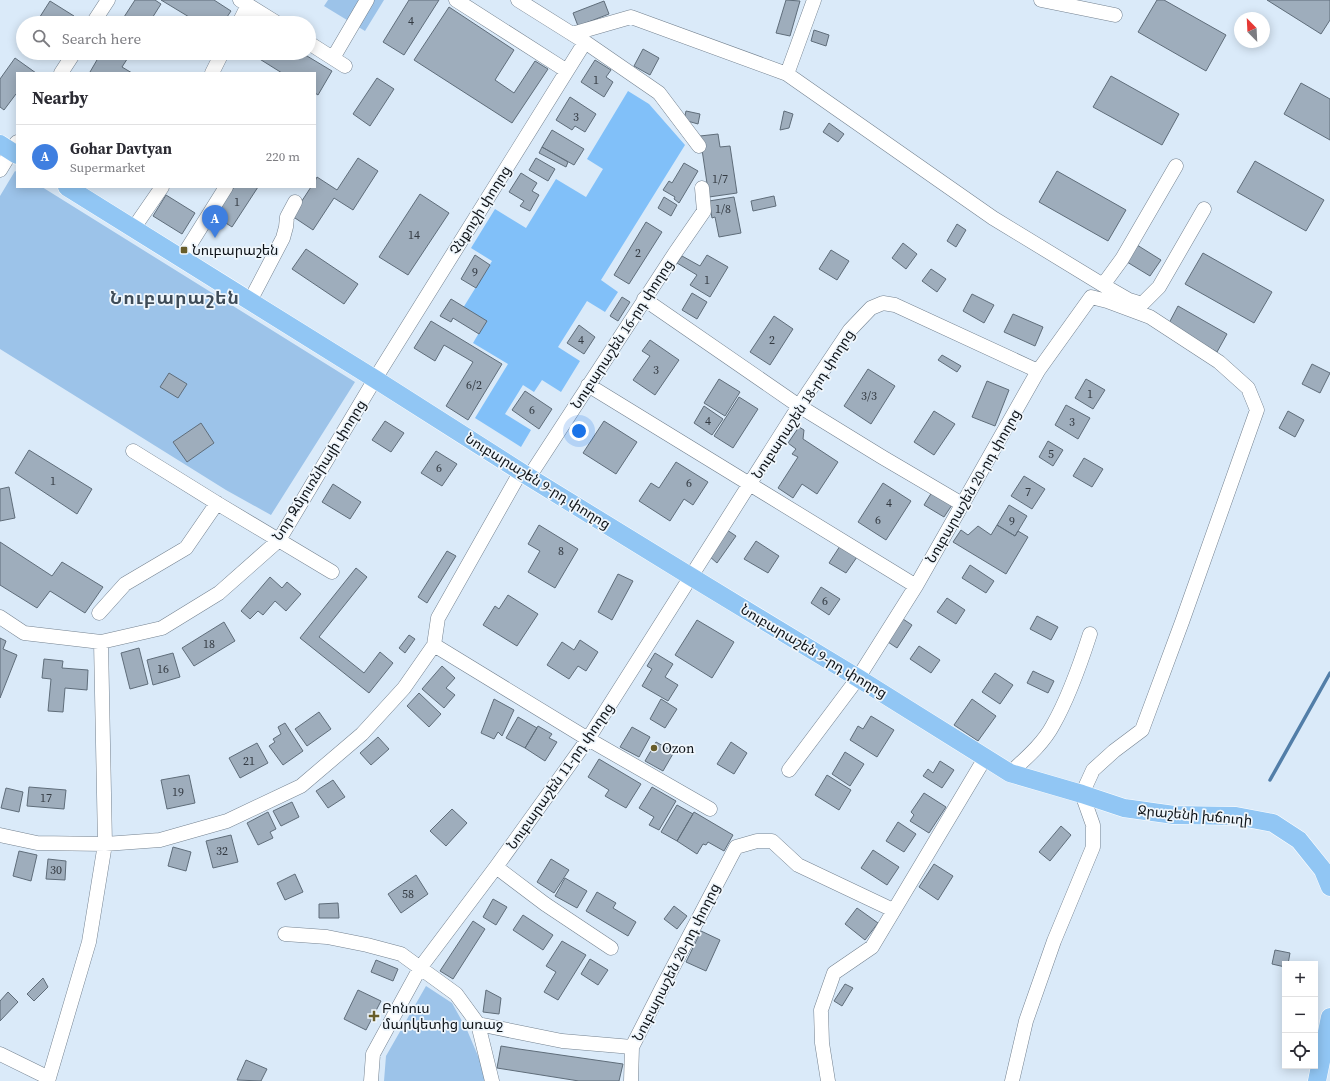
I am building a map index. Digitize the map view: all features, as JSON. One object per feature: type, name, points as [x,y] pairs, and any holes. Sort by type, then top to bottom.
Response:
[{"type":"main road","name":"Նուբարաշեն 9-րդ փողոց","points":[[69,188],[525,474],[1010,773]]},
{"type":"main road","name":"Ջրաշենի խճուղի","points":[[1010,773],[1124,808],[1174,815],[1236,816],[1273,823],[1299,840],[1323,870],[1330,887]]},
{"type":"main road","points":[[1317,1081],[1330,1018]]},
{"type":"street","points":[[98,16],[108,0]]},
{"type":"street","points":[[333,58],[367,0]]},
{"type":"street","points":[[456,0],[567,71]]},
{"type":"street","points":[[518,0],[585,42],[659,93],[699,146]]},
{"type":"street","points":[[788,74],[814,0]]},
{"type":"street","points":[[1041,0],[1115,15]]},
{"type":"street","points":[[241,16],[244,3],[265,16]]},
{"type":"street","points":[[572,34],[631,16],[788,74],[993,218],[1103,285],[1129,300],[1142,304],[1159,287],[1204,209]]},
{"type":"street","name":"Չնքուշի փողոց","points":[[375,379],[585,42]]},
{"type":"street","points":[[316,47],[345,66]]},
{"type":"street","points":[[62,72],[69,60]]},
{"type":"street","points":[[212,72],[218,60]]},
{"type":"street","points":[[0,170],[11,148]]},
{"type":"street","points":[[1103,285],[1122,259],[1176,166]]},
{"type":"street","points":[[133,229],[161,188]]},
{"type":"street","points":[[181,259],[225,188]]},
{"type":"street","name":"Նուբարաշեն 16-րդ փողոց","points":[[434,646],[438,618],[525,474],[588,385],[704,211],[702,188]]},
{"type":"street","points":[[250,301],[283,238],[287,217],[295,202]]},
{"type":"street","name":"Նուբարաշեն 20-րդ փողոց","points":[[789,770],[858,678],[916,586],[1038,371],[1091,297],[1107,301],[1150,317],[1219,362],[1248,388],[1257,410],[1142,730],[1114,751],[1093,770],[1082,794]]},
{"type":"street","points":[[644,299],[799,406],[962,504]]},
{"type":"street","name":"Նուբարաշեն 18-րդ փողոց","points":[[690,576],[799,406],[850,330],[871,308],[883,303],[895,304],[1038,371]]},
{"type":"street","name":"Նոր Զմյուռնիայի փողոց","points":[[0,617],[24,633],[101,642],[162,628],[219,593],[279,540],[375,379]]},
{"type":"street","points":[[588,385],[916,586]]},
{"type":"street","points":[[133,451],[332,572]]},
{"type":"street","points":[[99,613],[125,584],[186,548],[217,503]]},
{"type":"street","name":"Նուբարաշեն 11-րդ փողոց","points":[[371,1081],[373,1054],[420,968],[496,867],[588,739],[690,576]]},
{"type":"street","points":[[1010,773],[1037,746],[1053,726],[1067,696],[1090,634]]},
{"type":"street","points":[[0,1054],[48,1080],[89,942],[105,844],[101,642]]},
{"type":"street","points":[[0,835],[37,843],[105,844],[160,840],[227,821],[301,786],[362,734],[404,688],[434,646],[588,739],[710,809]]},
{"type":"street","points":[[828,1081],[822,1043],[821,1010],[834,973],[872,947],[985,758]]},
{"type":"street","points":[[1012,1081],[1026,1021],[1054,941],[1093,847],[1093,825],[1082,794]]},
{"type":"street","name":"Նուբարաշեն 20-րդ փողոց","points":[[631,1081],[632,1047],[736,847],[757,841],[772,841],[798,865],[893,910]]},
{"type":"street","points":[[496,867],[545,904],[610,948]]},
{"type":"street","points":[[285,934],[326,937],[367,945],[401,954],[456,994],[478,1024],[492,1081]]},
{"type":"street","points":[[478,1024],[562,1041],[632,1047]]},
{"type":"shaded area","points":[[328,0],[384,0],[365,31],[324,6]]},
{"type":"shaded area","points":[[628,91],[649,104],[685,145],[601,280],[618,292],[605,312],[587,301],[558,347],[580,361],[561,392],[542,380],[534,392],[523,385],[505,414],[531,430],[521,447],[475,418],[508,364],[473,343],[486,321],[463,308],[492,261],[471,248],[495,209],[526,228],[556,179],[586,197],[603,169],[587,159]]},
{"type":"shaded area","points":[[16,172],[16,188],[44,188],[355,382],[271,515],[226,490],[0,349],[0,196]]},
{"type":"shaded area","points":[[426,986],[452,1003],[467,1030],[484,1070],[484,1081],[384,1081],[386,1056]]},
{"type":"building","points":[[135,0],[155,0],[161,4],[153,16],[125,16]]},
{"type":"building","points":[[161,0],[214,0],[231,11],[228,16],[187,16]]},
{"type":"building","points":[[409,0],[439,0],[404,55],[383,42]]},
{"type":"building","points":[[786,0],[800,1],[790,36],[776,33]]},
{"type":"building","points":[[1157,0],[1164,0],[1226,35],[1206,71],[1138,32]]},
{"type":"building","points":[[1267,0],[1330,0],[1330,20],[1321,34]]},
{"type":"building","points":[[50,1],[74,16],[40,16]]},
{"type":"building","points":[[604,1],[609,14],[578,26],[573,13]]},
{"type":"building","points":[[449,7],[514,50],[495,80],[514,93],[535,61],[548,69],[512,123],[414,60]]},
{"type":"building","points":[[814,30],[829,35],[826,46],[811,41]]},
{"type":"building","points":[[643,49],[659,58],[650,75],[634,66]]},
{"type":"building","points":[[15,58],[35,72],[16,72],[16,94],[4,110],[0,107],[0,79]]},
{"type":"building","points":[[97,60],[126,60],[122,67],[130,72],[90,72]]},
{"type":"building","points":[[261,60],[314,60],[332,71],[318,95],[316,94],[316,72],[280,72]]},
{"type":"building","points":[[595,60],[611,70],[606,77],[613,82],[604,97],[581,82]]},
{"type":"building","points":[[1111,76],[1179,114],[1162,145],[1093,107]]},
{"type":"building","points":[[377,78],[394,89],[370,126],[353,114]]},
{"type":"building","points":[[1301,83],[1330,99],[1330,140],[1284,114]]},
{"type":"building","points":[[570,97],[596,114],[585,132],[575,126],[572,130],[556,120]]},
{"type":"building","points":[[686,111],[700,114],[698,124],[684,120]]},
{"type":"building","points":[[784,111],[793,114],[789,128],[780,130]]},
{"type":"building","points":[[829,123],[844,134],[838,142],[823,132]]},
{"type":"building","points":[[552,130],[584,149],[574,165],[542,147]]},
{"type":"building","points":[[718,134],[720,147],[730,146],[737,193],[709,197],[700,136]]},
{"type":"building","points":[[542,147],[568,162],[566,167],[539,153]]},
{"type":"building","points":[[358,158],[378,171],[353,210],[334,198],[313,230],[292,216],[310,188],[316,188],[317,177],[337,190]]},
{"type":"building","points":[[536,158],[555,169],[548,181],[529,170]]},
{"type":"building","points":[[1255,161],[1324,200],[1306,231],[1237,192]]},
{"type":"building","points":[[684,163],[698,171],[679,203],[674,199],[675,197],[663,190],[669,181],[672,183]]},
{"type":"building","points":[[1057,171],[1126,210],[1108,241],[1039,202]]},
{"type":"building","points":[[521,173],[537,183],[532,191],[539,195],[530,211],[520,206],[524,201],[509,192]]},
{"type":"building","points":[[233,188],[257,188],[232,227],[215,216]]},
{"type":"building","points":[[420,194],[449,213],[408,275],[379,257]]},
{"type":"building","points":[[166,195],[195,213],[182,234],[153,216]]},
{"type":"building","points":[[774,196],[776,206],[753,211],[751,201]]},
{"type":"building","points":[[664,197],[677,205],[671,216],[658,208]]},
{"type":"building","points":[[734,197],[741,233],[719,237],[715,217],[712,218],[709,201]]},
{"type":"building","points":[[646,222],[662,232],[629,284],[614,275]]},
{"type":"building","points":[[957,224],[966,230],[956,247],[947,241]]},
{"type":"building","points":[[903,243],[917,254],[906,269],[892,258]]},
{"type":"building","points":[[1137,245],[1161,260],[1150,276],[1127,262]]},
{"type":"building","points":[[306,249],[358,284],[344,304],[292,269]]},
{"type":"building","points":[[831,250],[849,261],[837,280],[819,269]]},
{"type":"building","points":[[1203,253],[1272,292],[1254,323],[1185,284]]},
{"type":"building","points":[[475,255],[490,265],[476,288],[461,279]]},
{"type":"building","points":[[707,255],[728,267],[710,297],[690,285],[697,275],[677,263],[682,256],[700,266]]},
{"type":"building","points":[[931,269],[946,279],[937,292],[922,281]]},
{"type":"building","points":[[692,293],[707,302],[697,319],[682,310]]},
{"type":"building","points":[[972,294],[994,305],[984,323],[963,311]]},
{"type":"building","points":[[622,297],[630,302],[618,321],[610,316]]},
{"type":"building","points":[[451,299],[487,321],[479,334],[453,318],[451,322],[440,316]]},
{"type":"building","points":[[1178,306],[1227,334],[1217,352],[1168,325]]},
{"type":"building","points":[[1013,314],[1043,327],[1035,346],[1004,332]]},
{"type":"building","points":[[774,316],[793,329],[770,365],[750,352]]},
{"type":"building","points":[[431,321],[502,364],[468,420],[446,406],[473,362],[444,345],[435,361],[414,348]]},
{"type":"building","points":[[579,325],[595,337],[584,354],[567,343]]},
{"type":"building","points":[[650,340],[679,360],[655,395],[633,380],[650,356],[642,351]]},
{"type":"building","points":[[942,355],[961,366],[957,372],[938,360]]},
{"type":"building","points":[[1312,364],[1330,373],[1320,393],[1302,384]]},
{"type":"building","points":[[868,369],[895,386],[871,424],[844,406]]},
{"type":"building","points":[[169,373],[187,384],[178,398],[160,387]]},
{"type":"building","points":[[719,379],[740,392],[725,416],[704,403]]},
{"type":"building","points":[[1086,379],[1105,390],[1093,409],[1075,398]]},
{"type":"building","points":[[987,381],[1009,390],[995,426],[972,417]]},
{"type":"building","points":[[525,391],[552,409],[539,429],[512,410]]},
{"type":"building","points":[[739,397],[758,409],[733,448],[714,436]]},
{"type":"building","points":[[1066,405],[1090,418],[1078,439],[1055,425]]},
{"type":"building","points":[[704,406],[723,419],[712,435],[694,423]]},
{"type":"building","points":[[934,411],[955,424],[934,455],[914,442]]},
{"type":"building","points":[[1288,411],[1304,420],[1295,437],[1279,428]]},
{"type":"building","points":[[385,421],[404,433],[391,452],[372,440]]},
{"type":"building","points":[[604,421],[637,442],[616,474],[583,453]]},
{"type":"building","points":[[201,423],[214,443],[187,462],[173,442]]},
{"type":"building","points":[[799,427],[804,430],[803,439],[838,462],[817,494],[802,484],[793,498],[778,488],[798,457],[792,454],[796,449],[788,443]]},
{"type":"building","points":[[1048,441],[1063,450],[1053,466],[1039,457]]},
{"type":"building","points":[[29,450],[92,489],[77,514],[15,473]]},
{"type":"building","points":[[436,451],[457,464],[442,486],[421,473]]},
{"type":"building","points":[[1084,458],[1103,469],[1092,487],[1073,476]]},
{"type":"building","points":[[676,462],[708,482],[693,505],[684,499],[670,521],[639,501],[651,483],[659,488]]},
{"type":"building","points":[[1024,476],[1045,489],[1032,509],[1011,496]]},
{"type":"building","points":[[883,483],[911,501],[886,540],[858,522]]},
{"type":"building","points":[[333,484],[361,502],[350,519],[322,502]]},
{"type":"building","points":[[9,487],[15,518],[0,521],[0,489]]},
{"type":"building","points":[[932,492],[952,505],[944,517],[924,505]]},
{"type":"building","points":[[1009,505],[1027,516],[1015,536],[997,525]]},
{"type":"building","points":[[539,525],[578,549],[555,588],[528,572],[540,551],[528,544]]},
{"type":"building","points":[[997,525],[1015,536],[1018,531],[1028,537],[1006,574],[953,542],[961,530],[968,535],[978,526],[991,535]]},
{"type":"building","points":[[727,530],[736,536],[717,563],[709,556]]},
{"type":"building","points":[[756,541],[779,556],[768,573],[744,559]]},
{"type":"building","points":[[0,542],[52,576],[62,562],[103,587],[85,613],[50,591],[37,608],[0,585]]},
{"type":"building","points":[[840,546],[857,557],[846,573],[829,563]]},
{"type":"building","points":[[447,551],[456,556],[427,603],[418,597]]},
{"type":"building","points":[[970,565],[994,581],[986,593],[962,578]]},
{"type":"building","points":[[356,568],[367,577],[319,637],[364,673],[380,652],[393,663],[369,693],[300,638]]},
{"type":"building","points":[[618,574],[633,581],[612,620],[598,612]]},
{"type":"building","points":[[270,577],[282,588],[287,582],[301,594],[286,611],[275,601],[263,615],[258,611],[250,619],[241,611]]},
{"type":"building","points":[[821,587],[840,599],[829,615],[811,603]]},
{"type":"building","points":[[508,595],[538,614],[517,646],[483,625],[495,606],[499,609]]},
{"type":"building","points":[[947,598],[965,610],[956,624],[937,612]]},
{"type":"building","points":[[1037,616],[1058,627],[1051,640],[1030,629]]},
{"type":"building","points":[[903,619],[912,625],[897,648],[888,642]]},
{"type":"building","points":[[697,620],[734,642],[712,678],[675,655]]},
{"type":"building","points":[[224,622],[235,641],[194,666],[182,648]]},
{"type":"building","points":[[409,635],[415,639],[405,653],[399,648]]},
{"type":"building","points":[[0,638],[6,641],[3,649],[17,655],[0,698]]},
{"type":"building","points":[[580,640],[598,652],[586,671],[578,666],[569,679],[547,665],[562,642],[574,650]]},
{"type":"building","points":[[919,646],[940,660],[931,673],[910,659]]},
{"type":"building","points":[[139,648],[148,684],[130,689],[121,653]]},
{"type":"building","points":[[173,653],[180,677],[153,685],[147,660]]},
{"type":"building","points":[[655,653],[673,664],[665,677],[678,685],[668,701],[642,686],[652,669],[647,666]]},
{"type":"building","points":[[44,659],[63,661],[62,668],[88,670],[87,690],[65,688],[63,712],[48,711],[51,679],[42,678]]},
{"type":"building","points":[[442,666],[455,678],[446,688],[455,695],[444,708],[422,689]]},
{"type":"building","points":[[1033,671],[1054,681],[1048,693],[1027,683]]},
{"type":"building","points":[[995,673],[1013,685],[1000,704],[982,692]]},
{"type":"building","points":[[419,693],[441,714],[429,727],[407,706]]},
{"type":"building","points":[[494,699],[514,710],[502,736],[498,732],[494,739],[481,733]]},
{"type":"building","points":[[661,699],[677,709],[665,728],[650,719]]},
{"type":"building","points":[[972,699],[996,716],[978,741],[954,725]]},
{"type":"building","points":[[319,712],[331,729],[307,746],[295,729]]},
{"type":"building","points":[[871,716],[894,730],[877,757],[850,740],[858,726],[863,729]]},
{"type":"building","points":[[518,717],[537,728],[525,748],[506,738]]},
{"type":"building","points":[[285,723],[303,751],[283,765],[269,746],[275,742],[273,739],[281,734],[278,727]]},
{"type":"building","points":[[538,726],[552,734],[549,738],[557,742],[545,761],[525,748]]},
{"type":"building","points":[[632,727],[650,737],[639,757],[620,747]]},
{"type":"building","points":[[378,737],[389,749],[371,765],[360,753]]},
{"type":"building","points":[[656,742],[674,752],[663,771],[645,761]]},
{"type":"building","points":[[731,742],[747,753],[734,774],[717,764]]},
{"type":"building","points":[[257,743],[268,763],[240,778],[229,758]]},
{"type":"building","points":[[845,752],[864,764],[850,786],[832,774]]},
{"type":"building","points":[[599,759],[641,784],[626,808],[605,796],[609,790],[588,777]]},
{"type":"building","points":[[940,761],[954,770],[942,788],[923,776],[928,769],[933,773]]},
{"type":"building","points":[[189,775],[195,803],[167,809],[161,780]]},
{"type":"building","points":[[827,775],[851,790],[839,810],[815,795]]},
{"type":"building","points":[[333,780],[345,797],[328,808],[316,791]]},
{"type":"building","points":[[29,787],[66,790],[64,809],[27,806]]},
{"type":"building","points":[[652,787],[676,801],[659,830],[649,825],[654,817],[639,808]]},
{"type":"building","points":[[6,788],[23,792],[19,812],[1,808]]},
{"type":"building","points":[[924,793],[946,807],[929,833],[910,821],[914,815],[911,812]]},
{"type":"building","points":[[292,802],[299,817],[281,826],[273,811]]},
{"type":"building","points":[[677,805],[693,814],[677,841],[661,832]]},
{"type":"building","points":[[452,809],[467,823],[446,846],[430,831]]},
{"type":"building","points":[[268,812],[276,829],[270,832],[273,838],[258,845],[247,823]]},
{"type":"building","points":[[694,812],[733,835],[724,851],[708,842],[706,845],[703,844],[697,854],[677,841]]},
{"type":"building","points":[[898,822],[916,834],[904,852],[886,841]]},
{"type":"building","points":[[1061,826],[1071,835],[1050,861],[1039,852]]},
{"type":"building","points":[[231,835],[238,862],[213,868],[206,841]]},
{"type":"building","points":[[173,847],[191,852],[186,871],[168,866]]},
{"type":"building","points":[[873,850],[899,867],[887,885],[861,868]]},
{"type":"building","points":[[19,851],[37,855],[31,881],[13,876]]},
{"type":"building","points":[[48,859],[66,861],[65,880],[46,879]]},
{"type":"building","points":[[551,859],[569,870],[554,893],[537,882]]},
{"type":"building","points":[[934,864],[953,876],[938,900],[919,887]]},
{"type":"building","points":[[295,874],[303,892],[285,900],[277,883]]},
{"type":"building","points":[[416,875],[428,894],[401,913],[388,894]]},
{"type":"building","points":[[565,878],[587,891],[577,908],[555,896]]},
{"type":"building","points":[[597,892],[616,903],[613,908],[636,922],[628,936],[586,911]]},
{"type":"building","points":[[493,899],[507,907],[496,925],[483,917]]},
{"type":"building","points":[[338,903],[339,918],[319,918],[319,904]]},
{"type":"building","points":[[674,906],[687,916],[677,929],[664,919]]},
{"type":"building","points":[[857,908],[878,923],[865,940],[845,924]]},
{"type":"building","points":[[523,915],[553,935],[543,950],[513,930]]},
{"type":"building","points":[[473,921],[485,929],[453,979],[440,971]]},
{"type":"building","points":[[701,931],[720,940],[706,971],[686,962]]},
{"type":"building","points":[[562,941],[586,955],[558,1000],[544,992],[556,972],[546,966]]},
{"type":"building","points":[[1275,950],[1290,953],[1289,961],[1282,961],[1282,966],[1272,964]]},
{"type":"building","points":[[590,959],[608,970],[598,985],[581,974]]},
{"type":"building","points":[[376,960],[398,969],[393,981],[371,972]]},
{"type":"building","points":[[43,978],[48,987],[34,1001],[27,994]]},
{"type":"building","points":[[845,984],[853,988],[842,1006],[834,1001]]},
{"type":"building","points":[[358,990],[381,1001],[366,1030],[344,1019]]},
{"type":"building","points":[[486,990],[501,998],[499,1014],[483,1012]]},
{"type":"building","points":[[8,992],[18,1002],[0,1021],[0,1001]]},
{"type":"building","points":[[501,1046],[623,1064],[619,1081],[579,1081],[497,1068]]},
{"type":"building","points":[[246,1060],[267,1069],[261,1081],[237,1080]]},
{"type":"waterway","points":[[1270,780],[1330,673]]},
{"type":"place","name":"Gohar Davtyan","points":[[215,238]]},
{"type":"place","name":"Նուբարաշեն","points":[[184,250]]},
{"type":"place","name":"Ozon","points":[[654,748]]},
{"type":"place","name":"Բոնուս մարկետից առաջ","points":[[374,1016]]},
{"type":"district","name":"Նուբարաշեն","points":[[175,298]]}]
